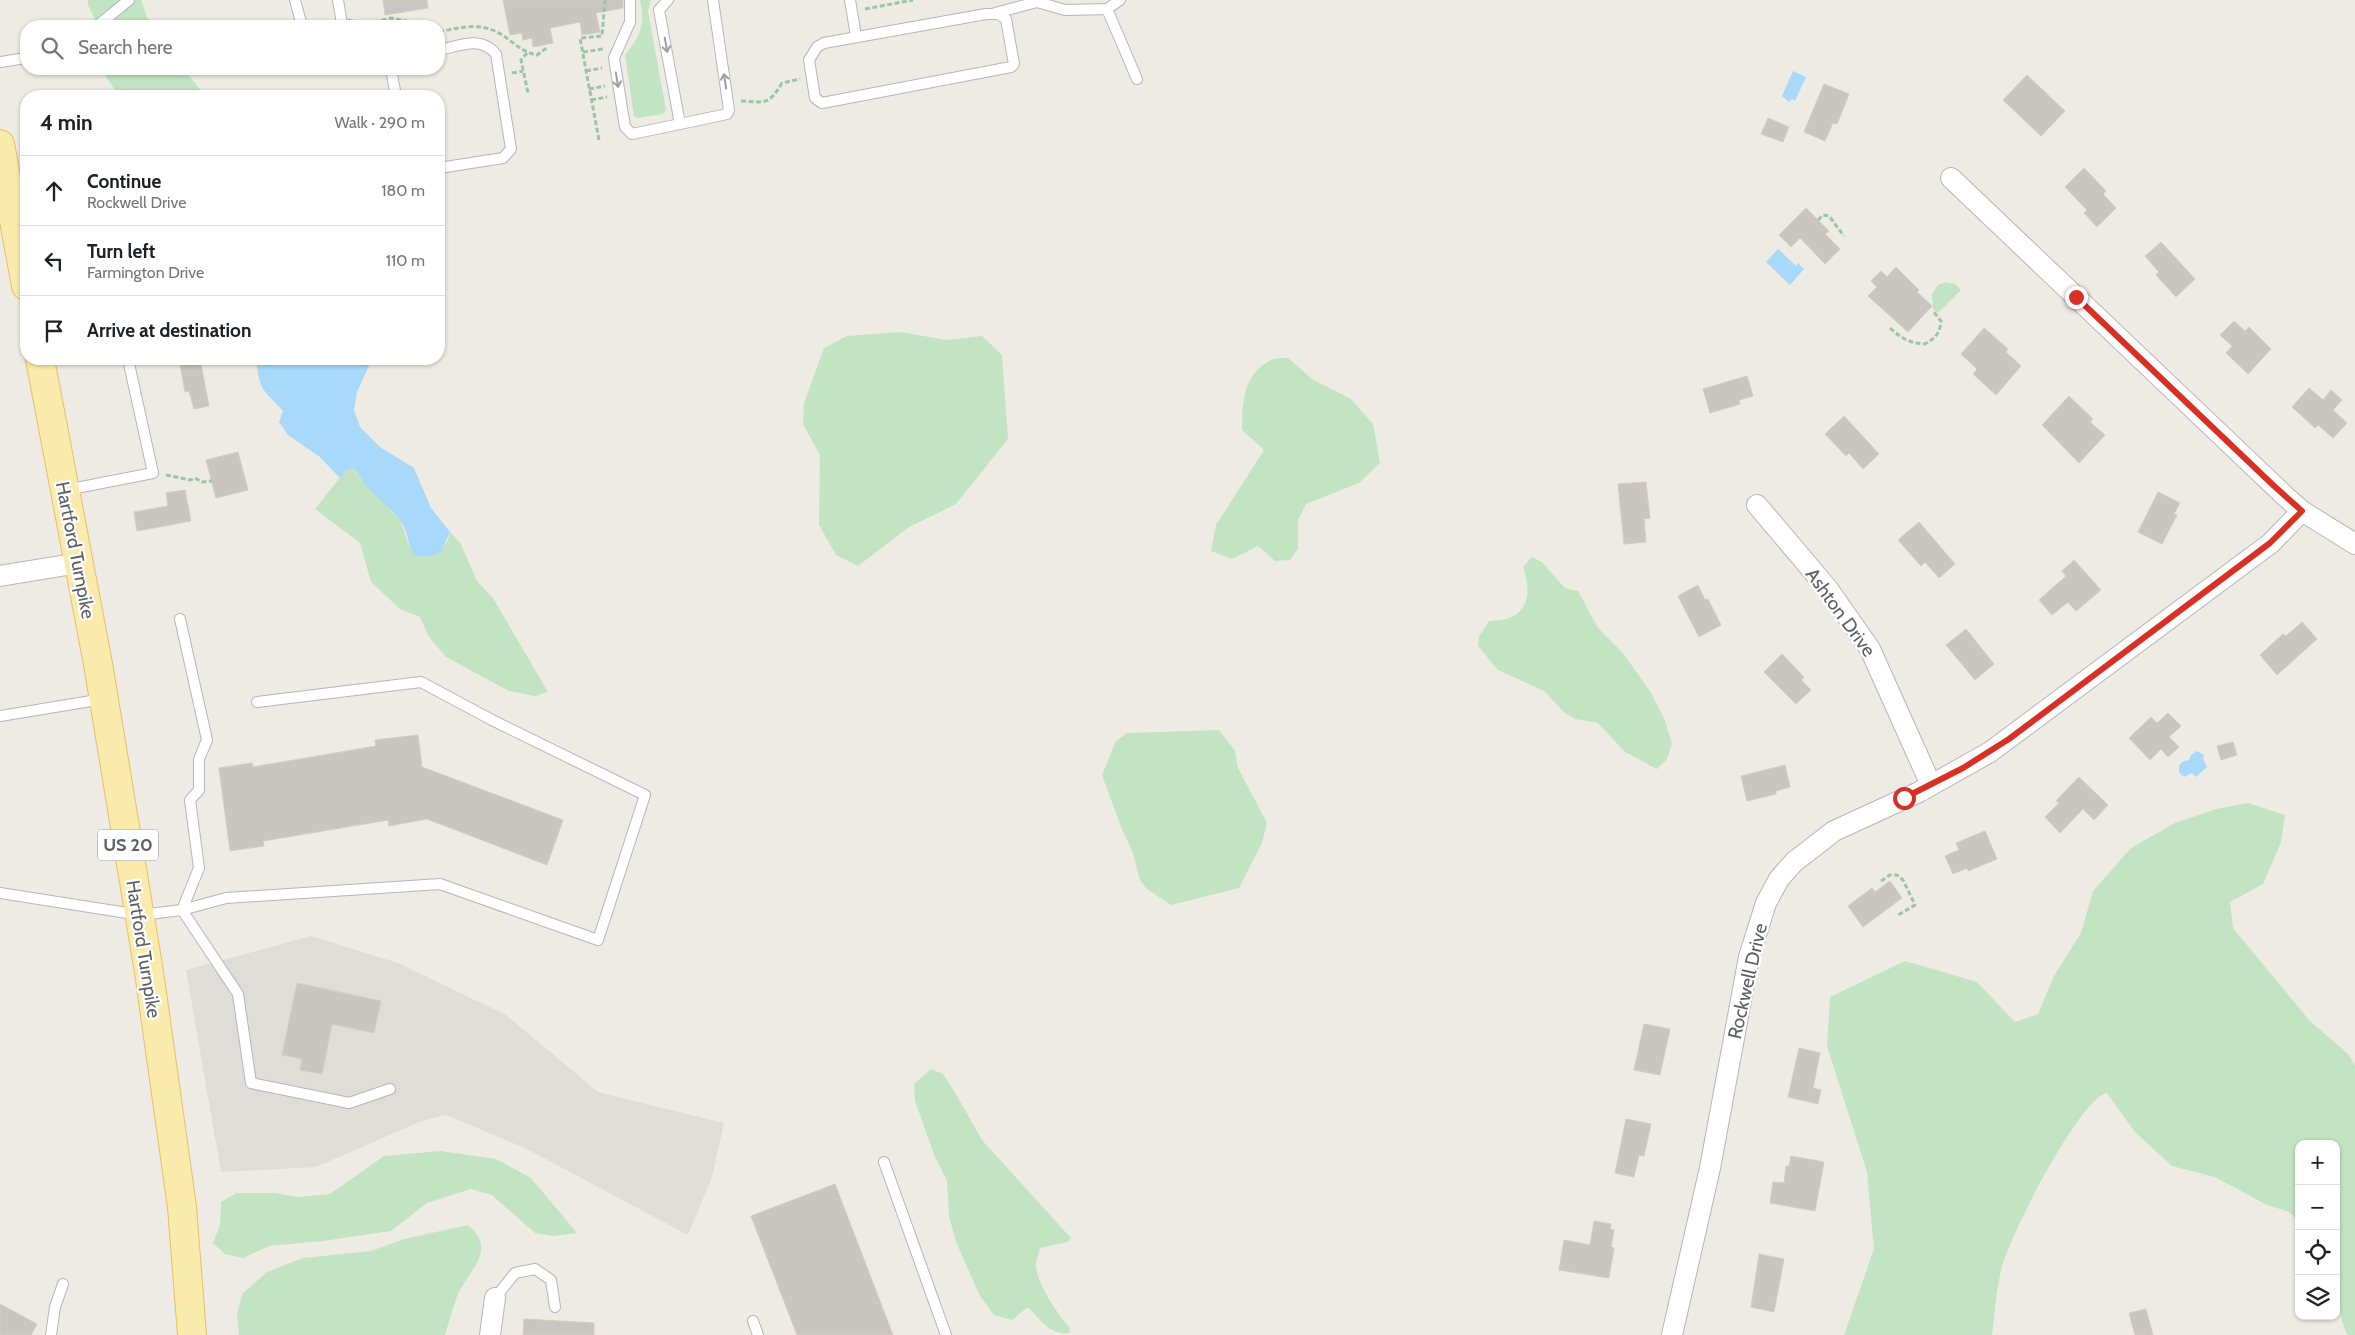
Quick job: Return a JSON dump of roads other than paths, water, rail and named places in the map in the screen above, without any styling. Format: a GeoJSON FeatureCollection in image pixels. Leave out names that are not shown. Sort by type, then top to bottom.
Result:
{"type":"FeatureCollection","features":[{"type":"Feature","properties":{"kind":"main road"},"geometry":{"type":"LineString","coordinates":[[0,144],[20,249]]}},
{"type":"Feature","properties":{"kind":"main road","name":"Hartford Turnpike"},"geometry":{"type":"LineString","coordinates":[[41,365],[104,699],[140,915],[181,1197],[192,1335]]}},
{"type":"Feature","properties":{"kind":"street"},"geometry":{"type":"LineString","coordinates":[[1951,178],[2261,474],[2302,511],[2355,544]]}},
{"type":"Feature","properties":{"kind":"street","name":"Ashton Drive"},"geometry":{"type":"LineString","coordinates":[[1757,505],[1828,589],[1870,649],[1932,785]]}},
{"type":"Feature","properties":{"kind":"street","name":"Rockwell Drive"},"geometry":{"type":"LineString","coordinates":[[1672,1335],[1710,1168],[1749,957],[1766,903],[1779,879],[1794,862],[1820,841],[1847,823],[1932,785],[2009,739],[2270,543],[2302,511]]}},
{"type":"Feature","properties":{"kind":"street"},"geometry":{"type":"LineString","coordinates":[[0,576],[79,563]]}},
{"type":"Feature","properties":{"kind":"street"},"geometry":{"type":"LineString","coordinates":[[490,1335],[495,1298]]}},
{"type":"Feature","properties":{"kind":"lane"},"geometry":{"type":"LineString","coordinates":[[104,20],[129,0]]}},
{"type":"Feature","properties":{"kind":"lane"},"geometry":{"type":"LineString","coordinates":[[295,0],[300,20]]}},
{"type":"Feature","properties":{"kind":"lane"},"geometry":{"type":"LineString","coordinates":[[338,0],[341,20]]}},
{"type":"Feature","properties":{"kind":"lane"},"geometry":{"type":"LineString","coordinates":[[630,0],[630,22],[614,58],[625,127],[632,134],[727,114],[730,108],[713,0]]}},
{"type":"Feature","properties":{"kind":"lane"},"geometry":{"type":"LineString","coordinates":[[668,0],[664,2],[659,10],[680,124]]}},
{"type":"Feature","properties":{"kind":"lane"},"geometry":{"type":"LineString","coordinates":[[850,0],[856,36]]}},
{"type":"Feature","properties":{"kind":"lane"},"geometry":{"type":"LineString","coordinates":[[994,14],[1004,16],[1006,20],[1014,64],[1009,68],[822,104],[815,98],[809,60],[817,47],[824,43],[856,36],[994,14],[1037,2],[1065,10],[1107,9],[1120,0]]}},
{"type":"Feature","properties":{"kind":"lane"},"geometry":{"type":"LineString","coordinates":[[1107,9],[1137,79]]}},
{"type":"Feature","properties":{"kind":"lane"},"geometry":{"type":"LineString","coordinates":[[445,49],[480,42],[486,44],[496,54],[511,149],[503,158],[445,167]]}},
{"type":"Feature","properties":{"kind":"lane"},"geometry":{"type":"LineString","coordinates":[[0,62],[20,59]]}},
{"type":"Feature","properties":{"kind":"lane"},"geometry":{"type":"LineString","coordinates":[[392,75],[395,90]]}},
{"type":"Feature","properties":{"kind":"lane"},"geometry":{"type":"LineString","coordinates":[[65,490],[153,472],[129,365]]}},
{"type":"Feature","properties":{"kind":"lane"},"geometry":{"type":"LineString","coordinates":[[180,619],[207,740],[199,759],[199,790],[190,800],[199,868],[182,910]]}},
{"type":"Feature","properties":{"kind":"lane"},"geometry":{"type":"LineString","coordinates":[[0,893],[140,915],[182,910],[226,898],[440,884],[598,940],[645,795],[492,720],[421,682],[257,702]]}},
{"type":"Feature","properties":{"kind":"lane"},"geometry":{"type":"LineString","coordinates":[[0,716],[104,699]]}},
{"type":"Feature","properties":{"kind":"lane"},"geometry":{"type":"LineString","coordinates":[[182,910],[238,994],[251,1083],[349,1103],[390,1089]]}},
{"type":"Feature","properties":{"kind":"lane"},"geometry":{"type":"LineString","coordinates":[[884,1162],[946,1335]]}},
{"type":"Feature","properties":{"kind":"lane"},"geometry":{"type":"LineString","coordinates":[[495,1298],[515,1273],[535,1269],[550,1280],[555,1307]]}},
{"type":"Feature","properties":{"kind":"lane"},"geometry":{"type":"LineString","coordinates":[[51,1335],[55,1306],[63,1284]]}},
{"type":"Feature","properties":{"kind":"lane"},"geometry":{"type":"LineString","coordinates":[[753,1321],[758,1335]]}},
{"type":"Feature","properties":{"kind":"water"},"geometry":{"type":"Polygon","coordinates":[[[1793,71],[1806,77],[1795,101],[1792,99],[1789,102],[1782,96],[1793,71]]]}},
{"type":"Feature","properties":{"kind":"water"},"geometry":{"type":"Polygon","coordinates":[[[1778,249],[1796,266],[1798,263],[1804,269],[1790,285],[1766,262],[1778,249]]]}},
{"type":"Feature","properties":{"kind":"water"},"geometry":{"type":"Polygon","coordinates":[[[257,365],[369,365],[357,392],[354,410],[360,427],[380,447],[414,468],[431,508],[450,532],[441,552],[424,557],[415,554],[412,551],[402,523],[369,489],[352,468],[346,470],[340,478],[320,457],[288,435],[279,422],[283,411],[263,389],[257,365]]]}},
{"type":"Feature","properties":{"kind":"water"},"geometry":{"type":"Polygon","coordinates":[[[2197,751],[2204,755],[2203,759],[2207,767],[2196,777],[2192,773],[2184,777],[2179,772],[2179,766],[2182,762],[2189,760],[2191,755],[2197,751]]]}}]}
